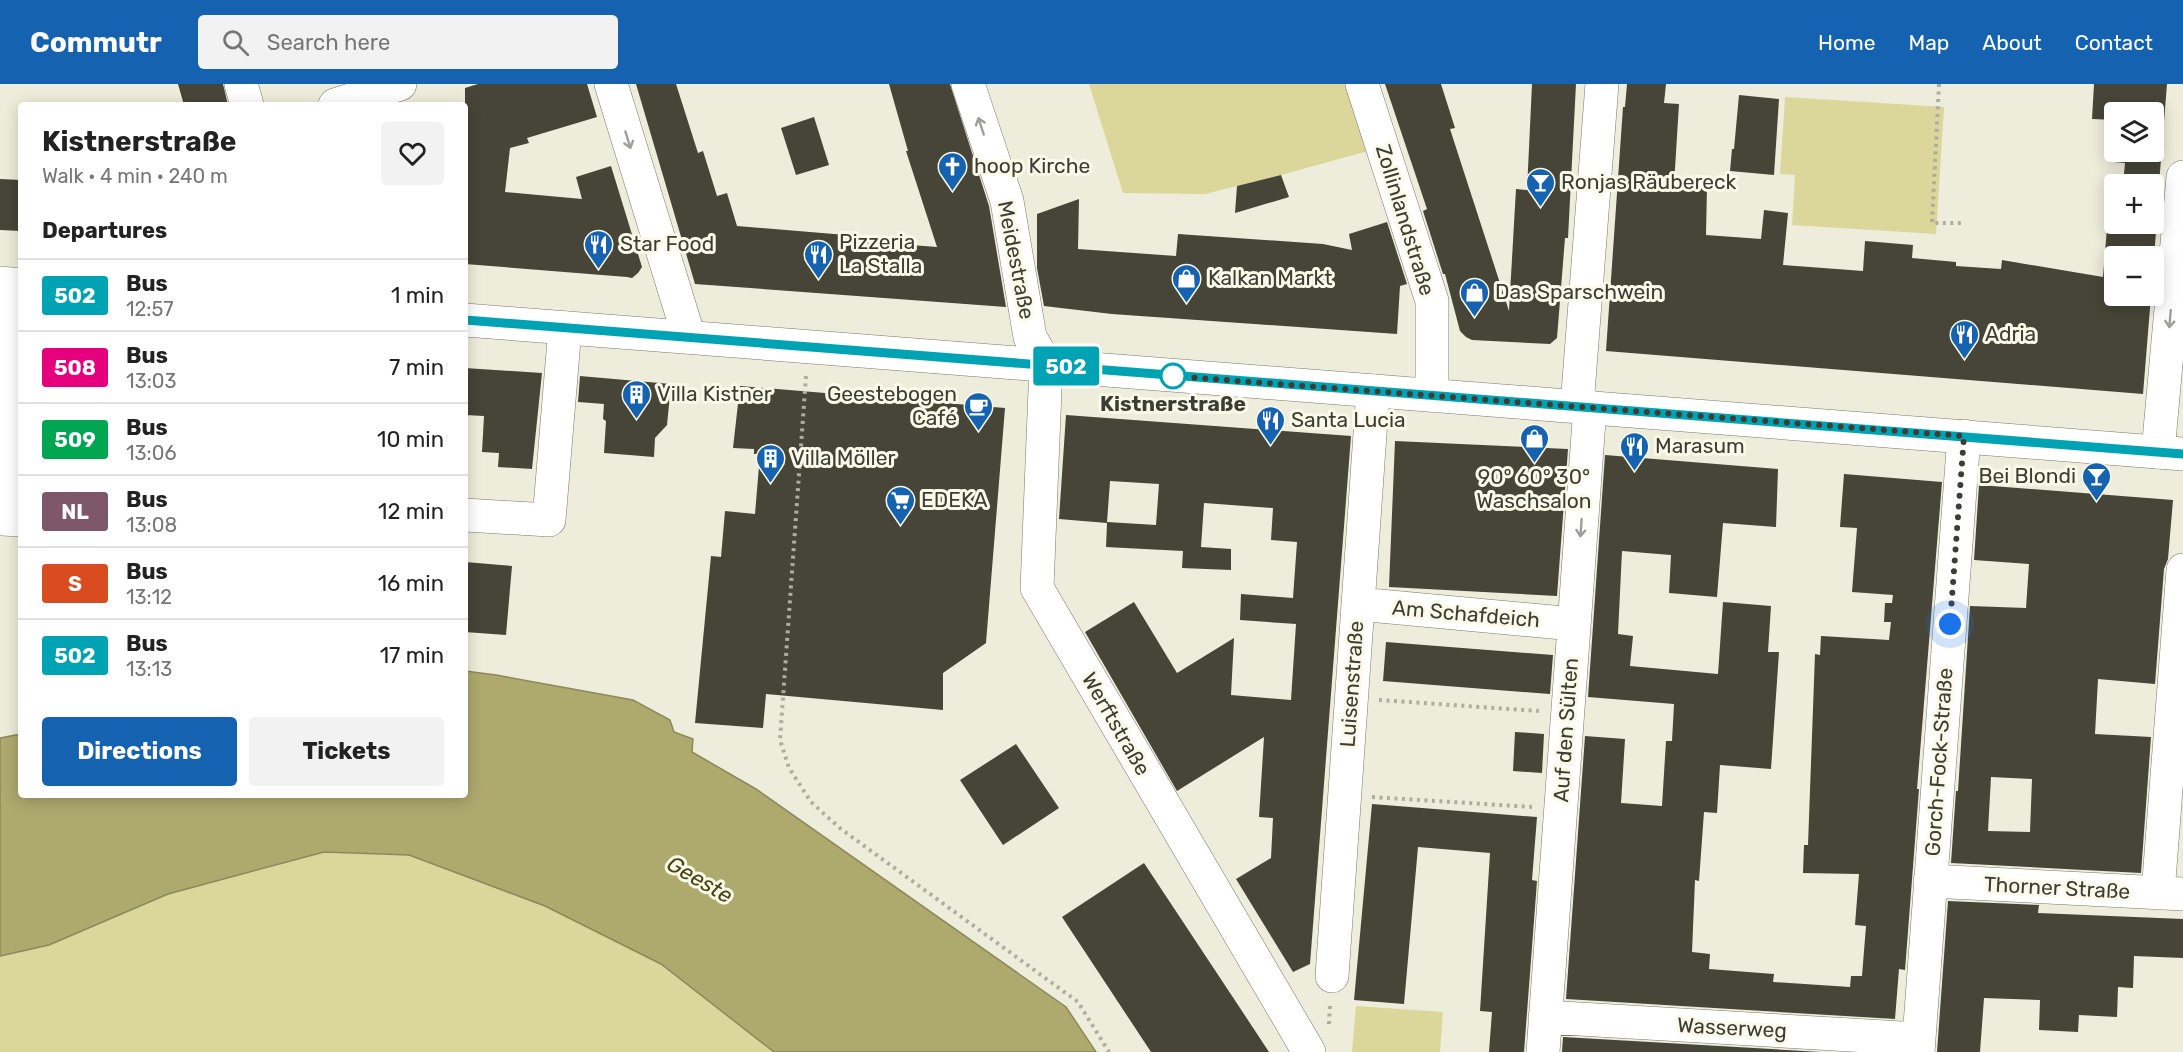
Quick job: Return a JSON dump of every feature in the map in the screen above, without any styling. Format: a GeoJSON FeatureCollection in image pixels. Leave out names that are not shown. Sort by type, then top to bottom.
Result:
{"type":"FeatureCollection","features":[{"type":"Feature","properties":{"kind":"street"},"geometry":{"type":"LineString","coordinates":[[241,84],[246,102]]}},
{"type":"Feature","properties":{"kind":"street"},"geometry":{"type":"LineString","coordinates":[[344,102],[400,84]]}},
{"type":"Feature","properties":{"kind":"street"},"geometry":{"type":"LineString","coordinates":[[611,84],[688,337]]}},
{"type":"Feature","properties":{"kind":"street","name":"Meidestraße"},"geometry":{"type":"LineString","coordinates":[[968,84],[1007,201],[1030,337],[1046,365]]}},
{"type":"Feature","properties":{"kind":"street","name":"Zollinlandstraße"},"geometry":{"type":"LineString","coordinates":[[1362,84],[1432,301],[1432,395]]}},
{"type":"Feature","properties":{"kind":"street"},"geometry":{"type":"LineString","coordinates":[[1583,406],[1602,84]]}},
{"type":"Feature","properties":{"kind":"street"},"geometry":{"type":"LineString","coordinates":[[468,320],[2170,453],[2183,177]]}},
{"type":"Feature","properties":{"kind":"street"},"geometry":{"type":"LineString","coordinates":[[13,284],[3,519],[18,520]]}},
{"type":"Feature","properties":{"kind":"street"},"geometry":{"type":"LineString","coordinates":[[468,515],[549,520],[565,327]]}},
{"type":"Feature","properties":{"kind":"street","name":"Werftstraße"},"geometry":{"type":"LineString","coordinates":[[1046,365],[1037,588],[1319,1041]]}},
{"type":"Feature","properties":{"kind":"street","name":"Luisenstraße"},"geometry":{"type":"LineString","coordinates":[[1332,976],[1373,391]]}},
{"type":"Feature","properties":{"kind":"street","name":"Auf den Sülten"},"geometry":{"type":"LineString","coordinates":[[1543,1052],[1574,624],[1583,406]]}},
{"type":"Feature","properties":{"kind":"street","name":"Gorch-Fock-Straße"},"geometry":{"type":"LineString","coordinates":[[1918,1046],[1964,436]]}},
{"type":"Feature","properties":{"kind":"street"},"geometry":{"type":"LineString","coordinates":[[2170,894],[2183,570]]}},
{"type":"Feature","properties":{"kind":"street","name":"Am Schafdeich"},"geometry":{"type":"LineString","coordinates":[[1358,604],[1574,624]]}},
{"type":"Feature","properties":{"kind":"street","name":"Thorner Straße"},"geometry":{"type":"LineString","coordinates":[[1930,881],[2170,894]]}},
{"type":"Feature","properties":{"kind":"street","name":"Wasserweg"},"geometry":{"type":"LineString","coordinates":[[1545,1017],[1918,1046]]}},
{"type":"Feature","properties":{"kind":"path"},"geometry":{"type":"LineString","coordinates":[[1939,84],[1932,223],[1961,223]]}},
{"type":"Feature","properties":{"kind":"path"},"geometry":{"type":"LineString","coordinates":[[808,346],[780,740],[789,768],[811,802],[841,829],[1078,1002],[1109,1052]]}},
{"type":"Feature","properties":{"kind":"path"},"geometry":{"type":"LineString","coordinates":[[1352,698],[1567,713]]}},
{"type":"Feature","properties":{"kind":"path"},"geometry":{"type":"LineString","coordinates":[[1344,795],[1560,809]]}},
{"type":"Feature","properties":{"kind":"path"},"geometry":{"type":"LineString","coordinates":[[1319,1041],[1332,976]]}},
{"type":"Feature","properties":{"kind":"shaded area"},"geometry":{"type":"Polygon","coordinates":[[[1089,84],[1346,84],[1368,151],[1205,194],[1123,193],[1089,84]]]}},
{"type":"Feature","properties":{"kind":"shaded area"},"geometry":{"type":"Polygon","coordinates":[[[1785,97],[1944,107],[1936,234],[1792,225],[1795,175],[1780,174],[1785,97]]]}},
{"type":"Feature","properties":{"kind":"shaded area"},"geometry":{"type":"Polygon","coordinates":[[[324,852],[409,855],[545,906],[661,964],[774,1052],[0,1052],[0,956],[49,945],[168,894],[324,852]]]}},
{"type":"Feature","properties":{"kind":"shaded area"},"geometry":{"type":"Polygon","coordinates":[[[1356,1006],[1443,1012],[1440,1052],[1352,1052],[1356,1006]]]}},
{"type":"Feature","properties":{"kind":"water","name":"Geeste"},"geometry":{"type":"Polygon","coordinates":[[[468,671],[633,700],[670,720],[674,732],[693,739],[692,752],[756,789],[1066,1007],[1096,1052],[774,1052],[661,964],[545,906],[409,855],[324,852],[168,894],[49,945],[0,956],[0,738],[18,735],[18,798],[468,798],[468,671]]]}},
{"type":"Feature","properties":{"kind":"building"},"geometry":{"type":"Polygon","coordinates":[[[178,84],[223,84],[227,102],[183,102],[178,84]]]}},
{"type":"Feature","properties":{"kind":"building"},"geometry":{"type":"Polygon","coordinates":[[[478,84],[587,84],[597,117],[527,138],[529,143],[510,148],[505,192],[582,199],[576,177],[611,166],[642,267],[638,273],[632,278],[468,264],[468,102],[465,102],[465,88],[478,84]]]}},
{"type":"Feature","properties":{"kind":"building"},"geometry":{"type":"Polygon","coordinates":[[[636,84],[676,84],[698,153],[703,151],[717,196],[727,193],[737,226],[846,235],[846,240],[937,247],[906,151],[908,151],[889,84],[950,84],[989,206],[1006,307],[695,284],[636,84]]]}},
{"type":"Feature","properties":{"kind":"building"},"geometry":{"type":"Polygon","coordinates":[[[1385,84],[1441,84],[1455,128],[1450,129],[1509,311],[1516,189],[1527,190],[1532,84],[1576,84],[1568,238],[1565,238],[1557,338],[1550,344],[1472,340],[1460,331],[1445,274],[1443,274],[1423,211],[1427,209],[1385,84]]]}},
{"type":"Feature","properties":{"kind":"building"},"geometry":{"type":"Polygon","coordinates":[[[1627,84],[1666,84],[1664,103],[1679,104],[1674,185],[1707,186],[1706,235],[1761,239],[1764,210],[1788,213],[1783,265],[1863,271],[1865,241],[1913,245],[1912,258],[1956,262],[1956,266],[2001,269],[2002,260],[2103,277],[2104,265],[2104,306],[2150,306],[2143,394],[1606,351],[1623,107],[1625,107],[1627,84]]]}},
{"type":"Feature","properties":{"kind":"building"},"geometry":{"type":"Polygon","coordinates":[[[2094,84],[2167,84],[2164,122],[2164,102],[2104,102],[2104,120],[2092,119],[2094,84]]]}},
{"type":"Feature","properties":{"kind":"building"},"geometry":{"type":"Polygon","coordinates":[[[1739,95],[1779,99],[1774,175],[1730,171],[1739,95]]]}},
{"type":"Feature","properties":{"kind":"building"},"geometry":{"type":"Polygon","coordinates":[[[814,117],[829,165],[796,175],[781,128],[814,117]]]}},
{"type":"Feature","properties":{"kind":"building"},"geometry":{"type":"Polygon","coordinates":[[[2114,162],[2161,162],[2160,174],[2124,174],[2125,163],[2114,162]]]}},
{"type":"Feature","properties":{"kind":"building"},"geometry":{"type":"Polygon","coordinates":[[[1281,175],[1289,197],[1235,213],[1237,186],[1281,175]]]}},
{"type":"Feature","properties":{"kind":"building"},"geometry":{"type":"Polygon","coordinates":[[[0,179],[18,180],[18,231],[0,230],[0,179]]]}},
{"type":"Feature","properties":{"kind":"building"},"geometry":{"type":"Polygon","coordinates":[[[1079,199],[1078,249],[1176,256],[1178,234],[1323,244],[1352,250],[1349,234],[1387,222],[1407,284],[1400,286],[1397,334],[1112,314],[1044,306],[1037,268],[1037,214],[1079,199]]]}},
{"type":"Feature","properties":{"kind":"building"},"geometry":{"type":"Polygon","coordinates":[[[2107,234],[2156,234],[2155,246],[2106,246],[2107,234]]]}},
{"type":"Feature","properties":{"kind":"building"},"geometry":{"type":"Polygon","coordinates":[[[468,368],[542,373],[532,469],[498,467],[499,453],[482,452],[484,416],[468,415],[468,368]]]}},
{"type":"Feature","properties":{"kind":"building","name":"Villa Kistner"},"geometry":{"type":"Polygon","coordinates":[[[580,376],[671,384],[667,425],[655,438],[654,457],[604,453],[606,421],[603,419],[604,404],[578,402],[580,376]]]}},
{"type":"Feature","properties":{"kind":"building","name":"EDEKA"},"geometry":{"type":"Polygon","coordinates":[[[740,386],[1005,408],[986,643],[943,673],[943,710],[766,694],[763,728],[695,723],[711,556],[721,557],[725,511],[755,514],[760,454],[754,454],[754,449],[733,448],[740,386]]]}},
{"type":"Feature","properties":{"kind":"building"},"geometry":{"type":"Polygon","coordinates":[[[1066,415],[1351,436],[1310,964],[1293,972],[1236,879],[1271,858],[1273,818],[1259,817],[1264,737],[1177,791],[1085,632],[1134,602],[1177,673],[1234,638],[1231,695],[1291,700],[1296,624],[1240,620],[1241,594],[1293,598],[1297,542],[1271,540],[1273,508],[1204,503],[1201,547],[1231,549],[1231,570],[1182,568],[1183,551],[1106,547],[1107,523],[1059,519],[1066,415]],[[1110,481],[1107,522],[1156,525],[1159,484],[1110,481]]]}},
{"type":"Feature","properties":{"kind":"building"},"geometry":{"type":"Polygon","coordinates":[[[1395,441],[1568,449],[1557,596],[1389,587],[1395,441]]]}},
{"type":"Feature","properties":{"kind":"building"},"geometry":{"type":"Polygon","coordinates":[[[1605,455],[1778,469],[1776,527],[1723,523],[1717,597],[1669,593],[1671,555],[1622,551],[1618,634],[1633,636],[1630,666],[1718,674],[1723,602],[1771,606],[1768,652],[1779,652],[1771,769],[1720,765],[1717,813],[1704,812],[1699,881],[1695,880],[1692,952],[1710,954],[1709,969],[1774,974],[1773,982],[1850,987],[1851,976],[1862,976],[1866,926],[1855,925],[1859,874],[1803,873],[1804,845],[1808,845],[1815,654],[1820,655],[1821,636],[1889,640],[1891,622],[1884,622],[1885,603],[1892,603],[1893,595],[1852,592],[1857,528],[1840,527],[1844,474],[1942,482],[1905,970],[1899,969],[1895,1019],[1566,999],[1585,736],[1625,739],[1621,803],[1662,806],[1666,741],[1672,741],[1674,704],[1588,697],[1605,455]]]}},
{"type":"Feature","properties":{"kind":"building"},"geometry":{"type":"Polygon","coordinates":[[[1979,485],[2173,500],[2168,559],[2164,569],[2155,684],[2098,679],[2095,734],[2151,737],[2141,873],[1951,863],[1970,606],[2026,608],[2029,564],[1974,560],[1979,485]],[[1991,777],[1988,831],[2030,832],[2032,779],[1991,777]]]}},
{"type":"Feature","properties":{"kind":"building"},"geometry":{"type":"Polygon","coordinates":[[[468,562],[512,566],[506,635],[468,632],[468,562]]]}},
{"type":"Feature","properties":{"kind":"building"},"geometry":{"type":"Polygon","coordinates":[[[1386,642],[1553,655],[1550,694],[1383,681],[1386,642]]]}},
{"type":"Feature","properties":{"kind":"building"},"geometry":{"type":"Polygon","coordinates":[[[1515,732],[1544,734],[1542,773],[1513,771],[1515,732]]]}},
{"type":"Feature","properties":{"kind":"building"},"geometry":{"type":"Polygon","coordinates":[[[1016,744],[1059,808],[1003,845],[960,780],[1016,744]]]}},
{"type":"Feature","properties":{"kind":"building"},"geometry":{"type":"Polygon","coordinates":[[[1372,804],[1537,817],[1532,880],[1537,881],[1524,1052],[1489,1052],[1492,1012],[1480,1011],[1490,853],[1418,847],[1404,1004],[1354,1000],[1372,804]]]}},
{"type":"Feature","properties":{"kind":"building"},"geometry":{"type":"Polygon","coordinates":[[[1144,863],[1269,1052],[1151,1052],[1062,917],[1144,863]]]}},
{"type":"Feature","properties":{"kind":"building"},"geometry":{"type":"Polygon","coordinates":[[[1948,901],[2039,905],[2038,913],[2183,919],[2183,958],[2134,956],[2133,988],[2118,987],[2117,1017],[2079,1015],[2078,1032],[2039,1030],[2040,1000],[1984,998],[1980,1052],[1937,1052],[1948,901]]]}},
{"type":"Feature","properties":{"kind":"building"},"geometry":{"type":"Polygon","coordinates":[[[1563,1037],[1821,1052],[1562,1052],[1563,1037]]]}},
{"type":"Feature","properties":{"kind":"bus line","name":"502"},"geometry":{"type":"LineString","coordinates":[[468,320],[2183,454]]}},
{"type":"Feature","properties":{"kind":"place","name":"hoop Kirche"},"geometry":{"type":"Point","coordinates":[953,192]}},
{"type":"Feature","properties":{"kind":"place","name":"Ronjas Räubereck"},"geometry":{"type":"Point","coordinates":[1540,208]}},
{"type":"Feature","properties":{"kind":"place","name":"Star Food"},"geometry":{"type":"Point","coordinates":[599,270]}},
{"type":"Feature","properties":{"kind":"place","name":"Pizzeria La Stalla"},"geometry":{"type":"Point","coordinates":[818,280]}},
{"type":"Feature","properties":{"kind":"place","name":"Kalkan Markt"},"geometry":{"type":"Point","coordinates":[1187,304]}},
{"type":"Feature","properties":{"kind":"place","name":"Das Sparschwein"},"geometry":{"type":"Point","coordinates":[1474,318]}},
{"type":"Feature","properties":{"kind":"place","name":"Adria"},"geometry":{"type":"Point","coordinates":[1964,360]}},
{"type":"Feature","properties":{"kind":"place","name":"Kistnerstraße"},"geometry":{"type":"Point","coordinates":[1173,376]}},
{"type":"Feature","properties":{"kind":"place","name":"Villa Kistner"},"geometry":{"type":"Point","coordinates":[636,420]}},
{"type":"Feature","properties":{"kind":"place","name":"Geestebogen Café"},"geometry":{"type":"Point","coordinates":[978,432]}},
{"type":"Feature","properties":{"kind":"place","name":"Santa Lucia"},"geometry":{"type":"Point","coordinates":[1270,446]}},
{"type":"Feature","properties":{"kind":"place","name":"90° 60° 30° Waschsalon"},"geometry":{"type":"Point","coordinates":[1534,464]}},
{"type":"Feature","properties":{"kind":"place","name":"Marasum"},"geometry":{"type":"Point","coordinates":[1634,472]}},
{"type":"Feature","properties":{"kind":"place","name":"Villa Möller"},"geometry":{"type":"Point","coordinates":[770,484]}},
{"type":"Feature","properties":{"kind":"place","name":"Bei Blondi"},"geometry":{"type":"Point","coordinates":[2097,502]}},
{"type":"Feature","properties":{"kind":"place","name":"EDEKA"},"geometry":{"type":"Point","coordinates":[900,526]}},
{"type":"Feature","properties":{"kind":"route"},"geometry":{"type":"LineString","coordinates":[[1173,376],[1964,436],[1950,624]]}}]}
